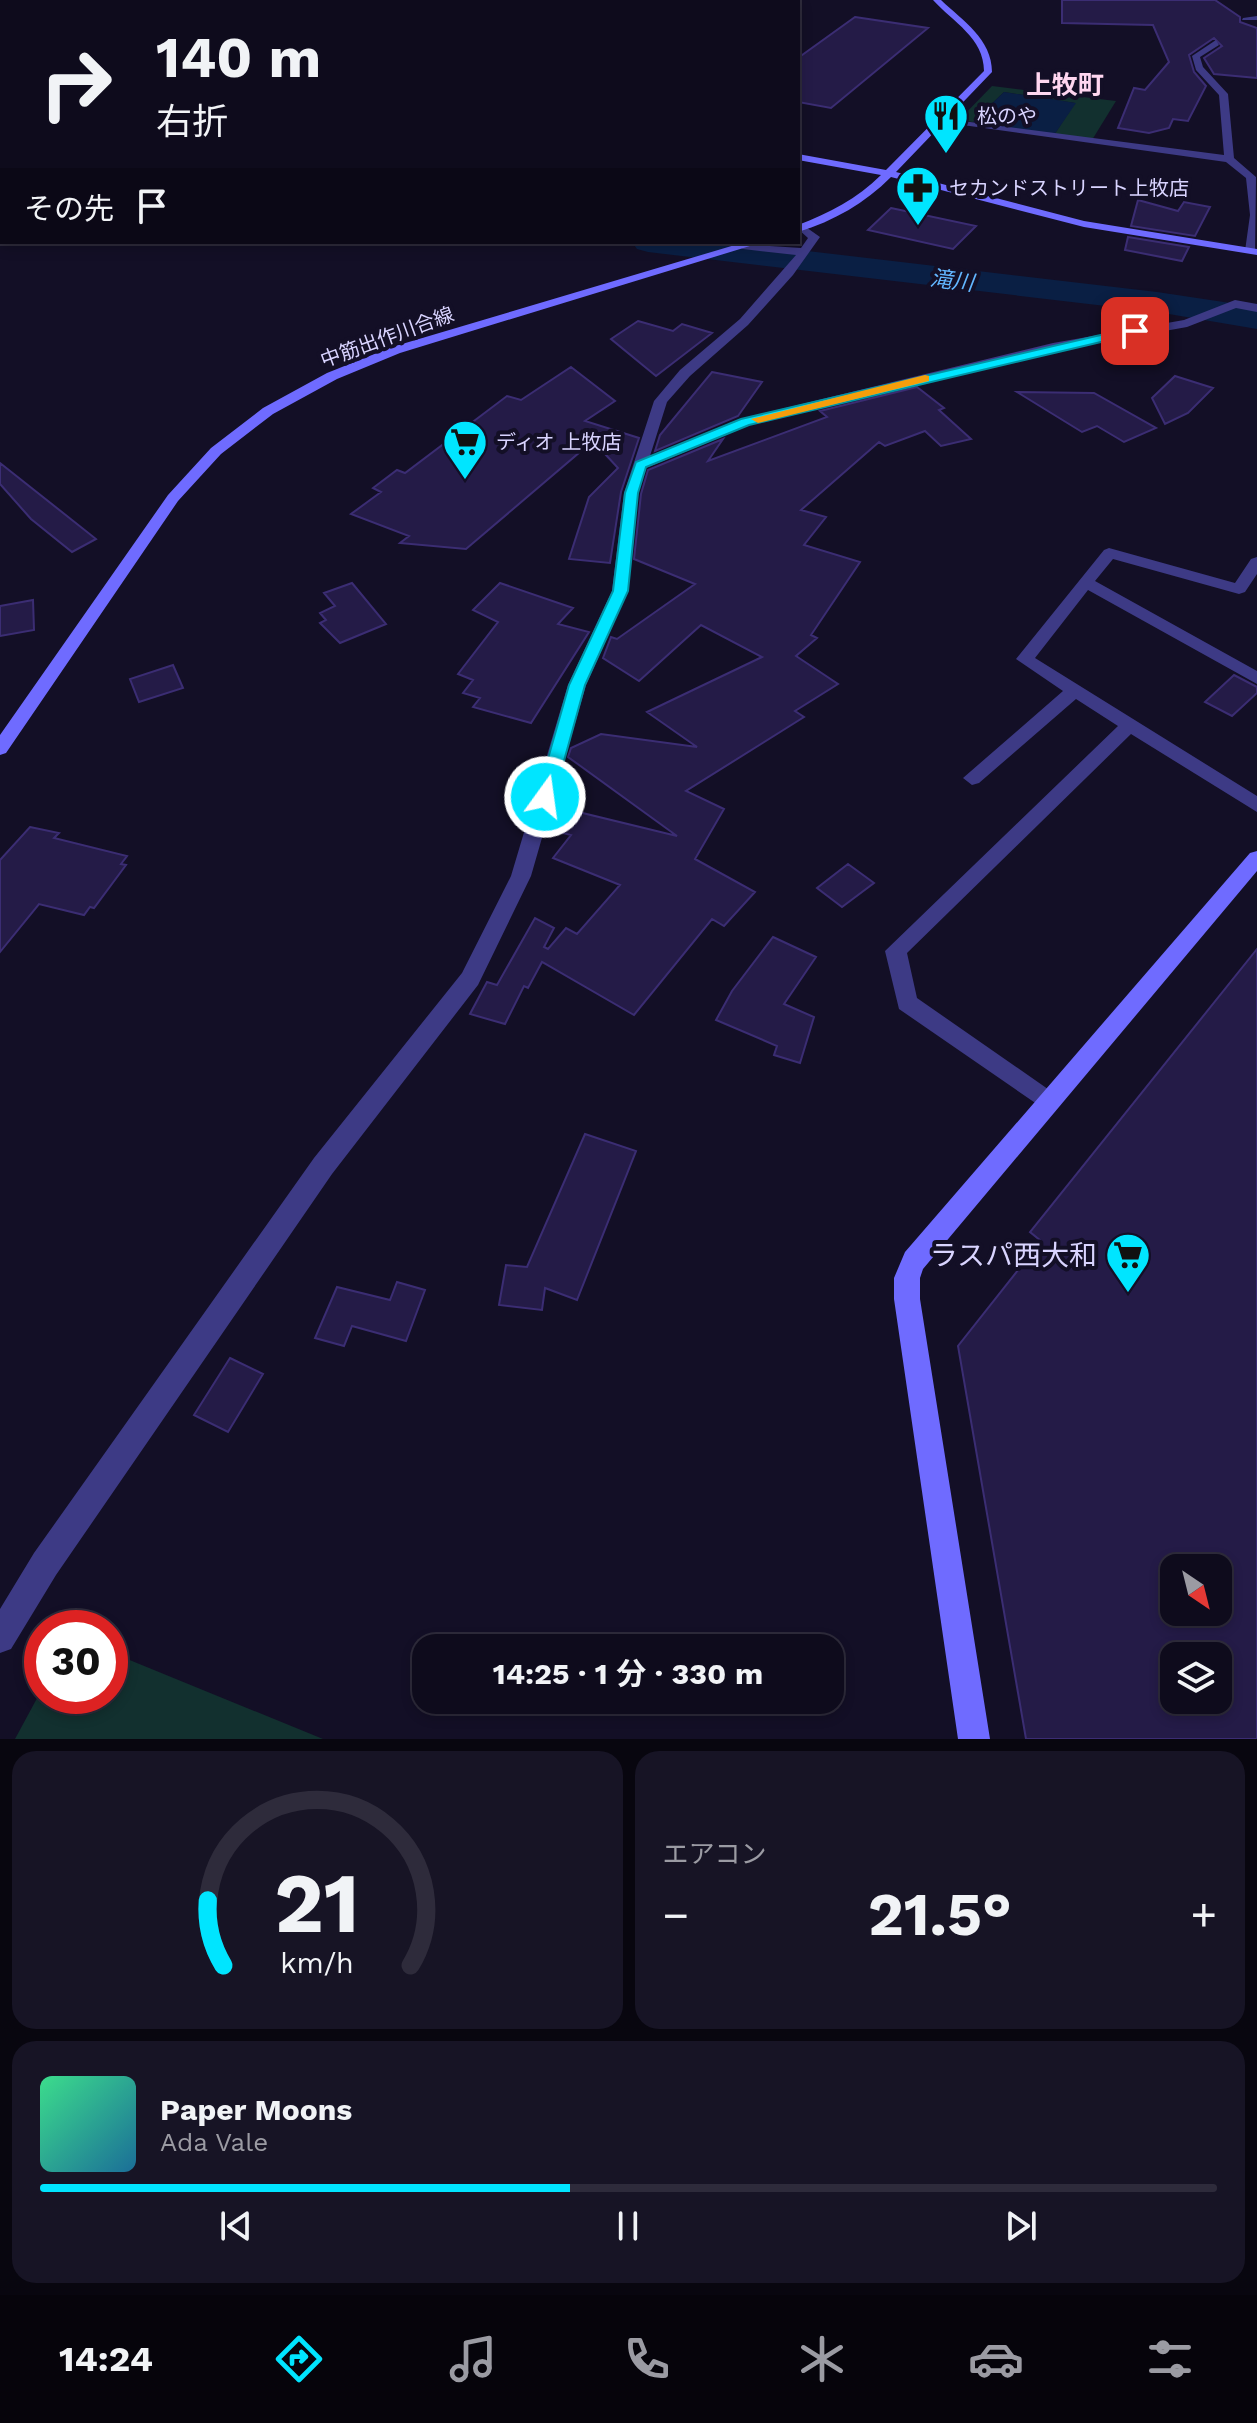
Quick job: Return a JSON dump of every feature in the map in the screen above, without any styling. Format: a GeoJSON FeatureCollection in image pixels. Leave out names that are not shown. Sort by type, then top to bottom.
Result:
{"type":"FeatureCollection","features":[{"type":"Feature","properties":{"kind":"main road"},"geometry":{"type":"LineString","coordinates":[[800,229],[849,206],[888,173],[984,77],[990,60],[982,45],[937,0]]}},
{"type":"Feature","properties":{"kind":"main road"},"geometry":{"type":"LineString","coordinates":[[800,157],[888,173],[1084,224],[1254,251]]}},
{"type":"Feature","properties":{"kind":"main road","name":"中筋出作川合線"},"geometry":{"type":"LineString","coordinates":[[0,749],[173,498],[200,467],[241,430],[296,394],[396,350],[750,244]]}},
{"type":"Feature","properties":{"kind":"main road"},"geometry":{"type":"LineString","coordinates":[[974,1739],[907,1299],[907,1278],[914,1261],[1047,1101],[1257,858]]}},
{"type":"Feature","properties":{"kind":"street"},"geometry":{"type":"LineString","coordinates":[[1246,20],[1257,18]]}},
{"type":"Feature","properties":{"kind":"street"},"geometry":{"type":"LineString","coordinates":[[1216,43],[1196,56],[1199,68],[1223,94],[1229,159]]}},
{"type":"Feature","properties":{"kind":"street"},"geometry":{"type":"LineString","coordinates":[[939,121],[1229,159],[1251,177],[1255,215],[1254,251]]}},
{"type":"Feature","properties":{"kind":"street"},"geometry":{"type":"LineString","coordinates":[[0,1638],[45,1564],[323,1166],[470,979],[493,939],[530,849],[577,685],[620,591],[631,493],[654,416],[673,386],[729,337],[789,273],[814,237],[800,229]]}},
{"type":"Feature","properties":{"kind":"street"},"geometry":{"type":"LineString","coordinates":[[743,246],[805,252]]}},
{"type":"Feature","properties":{"kind":"street"},"geometry":{"type":"LineString","coordinates":[[641,465],[745,422],[1053,347],[1200,320],[1235,304],[1257,308]]}},
{"type":"Feature","properties":{"kind":"street"},"geometry":{"type":"LineString","coordinates":[[1257,562],[1239,589],[1109,553],[1025,659],[1257,805]]}},
{"type":"Feature","properties":{"kind":"street"},"geometry":{"type":"LineString","coordinates":[[1085,582],[1257,678]]}},
{"type":"Feature","properties":{"kind":"street"},"geometry":{"type":"LineString","coordinates":[[972,778],[1075,690]]}},
{"type":"Feature","properties":{"kind":"street"},"geometry":{"type":"LineString","coordinates":[[1047,1101],[907,1003],[896,951],[1131,724]]}},
{"type":"Feature","properties":{"kind":"green space"},"geometry":{"type":"Polygon","coordinates":[[[992,86],[1116,101],[1092,140],[1054,135],[1075,103],[1004,92],[973,122],[959,120],[992,86]]]}},
{"type":"Feature","properties":{"kind":"green space"},"geometry":{"type":"Polygon","coordinates":[[[128,1659],[323,1739],[15,1739],[28,1714],[128,1714],[128,1659]]]}},
{"type":"Feature","properties":{"kind":"water"},"geometry":{"type":"Polygon","coordinates":[[[1004,92],[1076,103],[1054,135],[973,122],[1004,92]]]}},
{"type":"Feature","properties":{"kind":"building"},"geometry":{"type":"Polygon","coordinates":[[[1062,0],[1215,0],[1240,17],[1240,22],[1257,28],[1257,78],[1214,74],[1204,58],[1222,46],[1214,38],[1189,55],[1194,72],[1206,86],[1188,121],[1173,119],[1169,128],[1149,133],[1118,128],[1134,88],[1145,90],[1169,62],[1153,25],[1062,23],[1062,0]]]}},
{"type":"Feature","properties":{"kind":"building"},"geometry":{"type":"Polygon","coordinates":[[[855,17],[928,28],[831,108],[800,102],[800,57],[855,17]]]}},
{"type":"Feature","properties":{"kind":"building"},"geometry":{"type":"Polygon","coordinates":[[[1138,200],[1178,211],[1184,202],[1210,207],[1195,236],[1131,226],[1138,200]]]}},
{"type":"Feature","properties":{"kind":"building","name":"セカンドストリート上牧店"},"geometry":{"type":"Polygon","coordinates":[[[891,208],[976,226],[953,249],[868,230],[891,208]]]}},
{"type":"Feature","properties":{"kind":"building"},"geometry":{"type":"Polygon","coordinates":[[[1128,237],[1189,247],[1182,261],[1125,250],[1128,237]]]}},
{"type":"Feature","properties":{"kind":"building"},"geometry":{"type":"Polygon","coordinates":[[[638,321],[673,331],[682,324],[712,333],[656,376],[611,339],[638,321]]]}},
{"type":"Feature","properties":{"kind":"building","name":"ディオ 上牧店"},"geometry":{"type":"Polygon","coordinates":[[[571,367],[615,401],[585,421],[639,438],[621,492],[610,563],[569,559],[589,497],[618,468],[593,441],[466,549],[400,543],[409,536],[351,514],[381,492],[373,488],[397,470],[405,473],[507,396],[521,400],[571,367]]]}},
{"type":"Feature","properties":{"kind":"building"},"geometry":{"type":"Polygon","coordinates":[[[712,372],[762,382],[738,416],[655,451],[660,435],[712,372]]]}},
{"type":"Feature","properties":{"kind":"building"},"geometry":{"type":"Polygon","coordinates":[[[1175,376],[1213,388],[1188,413],[1165,424],[1152,398],[1175,376]]]}},
{"type":"Feature","properties":{"kind":"building"},"geometry":{"type":"Polygon","coordinates":[[[917,387],[944,408],[939,410],[971,439],[941,446],[925,431],[885,446],[879,442],[801,510],[826,517],[804,545],[860,562],[811,635],[817,638],[796,656],[838,684],[795,711],[804,717],[686,791],[724,809],[695,859],[755,892],[724,926],[712,919],[634,1015],[542,962],[528,988],[524,986],[505,1024],[470,1014],[487,982],[497,985],[535,918],[554,928],[544,947],[548,949],[566,928],[577,934],[620,885],[553,858],[571,835],[555,831],[566,809],[677,836],[568,757],[571,748],[601,734],[697,747],[647,712],[762,657],[701,625],[639,681],[603,658],[611,637],[617,639],[695,584],[634,559],[641,494],[648,470],[723,439],[708,461],[827,417],[820,411],[917,387]]]}},
{"type":"Feature","properties":{"kind":"building"},"geometry":{"type":"Polygon","coordinates":[[[1017,392],[1094,393],[1156,428],[1124,442],[1097,426],[1082,432],[1017,392]]]}},
{"type":"Feature","properties":{"kind":"building"},"geometry":{"type":"Polygon","coordinates":[[[0,463],[96,539],[72,552],[31,519],[0,484],[0,463]]]}},
{"type":"Feature","properties":{"kind":"building"},"geometry":{"type":"Polygon","coordinates":[[[352,583],[386,624],[340,643],[320,623],[326,620],[320,613],[335,606],[324,593],[352,583]]]}},
{"type":"Feature","properties":{"kind":"building"},"geometry":{"type":"Polygon","coordinates":[[[500,583],[573,608],[558,624],[589,632],[531,723],[473,707],[480,698],[463,693],[473,680],[458,674],[498,622],[473,610],[500,583]]]}},
{"type":"Feature","properties":{"kind":"building"},"geometry":{"type":"Polygon","coordinates":[[[33,600],[34,630],[0,636],[0,606],[33,600]]]}},
{"type":"Feature","properties":{"kind":"building"},"geometry":{"type":"Polygon","coordinates":[[[173,665],[183,688],[139,702],[130,679],[173,665]]]}},
{"type":"Feature","properties":{"kind":"building"},"geometry":{"type":"Polygon","coordinates":[[[1234,675],[1257,687],[1257,693],[1232,716],[1205,702],[1234,675]]]}},
{"type":"Feature","properties":{"kind":"building"},"geometry":{"type":"Polygon","coordinates":[[[30,827],[59,833],[54,838],[127,856],[121,864],[126,865],[94,908],[90,907],[84,915],[39,904],[0,952],[0,860],[30,827]]]}},
{"type":"Feature","properties":{"kind":"building"},"geometry":{"type":"Polygon","coordinates":[[[848,864],[874,883],[842,907],[817,888],[848,864]]]}},
{"type":"Feature","properties":{"kind":"building"},"geometry":{"type":"Polygon","coordinates":[[[773,937],[816,957],[784,1004],[814,1017],[800,1063],[774,1055],[777,1046],[716,1020],[732,991],[773,937]]]}},
{"type":"Feature","properties":{"kind":"building","name":"ラスパ西大和"},"geometry":{"type":"Polygon","coordinates":[[[1257,949],[1257,1739],[1026,1739],[958,1346],[1041,1241],[1030,1232],[1257,949]]]}},
{"type":"Feature","properties":{"kind":"building"},"geometry":{"type":"Polygon","coordinates":[[[585,1134],[636,1151],[577,1300],[545,1288],[542,1310],[499,1305],[506,1265],[527,1267],[585,1134]]]}},
{"type":"Feature","properties":{"kind":"building"},"geometry":{"type":"Polygon","coordinates":[[[397,1282],[425,1290],[406,1341],[352,1326],[344,1346],[315,1338],[337,1287],[390,1300],[397,1282]]]}},
{"type":"Feature","properties":{"kind":"building"},"geometry":{"type":"Polygon","coordinates":[[[230,1358],[263,1374],[228,1432],[194,1415],[230,1358]]]}},
{"type":"Feature","properties":{"kind":"waterway","name":"滝川"},"geometry":{"type":"LineString","coordinates":[[665,244],[1157,302],[1257,318]]}},
{"type":"Feature","properties":{"kind":"slow traffic"},"geometry":{"type":"LineString","coordinates":[[758,419],[925,379]]}},
{"type":"Feature","properties":{"kind":"place","name":"松のや"},"geometry":{"type":"Point","coordinates":[946,155]}},
{"type":"Feature","properties":{"kind":"place","name":"セカンドストリート上牧店"},"geometry":{"type":"Point","coordinates":[918,227]}},
{"type":"Feature","properties":{"kind":"place","name":"ディオ 上牧店"},"geometry":{"type":"Point","coordinates":[465,481]}},
{"type":"Feature","properties":{"kind":"place","name":"ラスパ西大和"},"geometry":{"type":"Point","coordinates":[1128,1294]}},
{"type":"Feature","properties":{"kind":"district","name":"上牧町"},"geometry":{"type":"Point","coordinates":[1065,85]}},
{"type":"Feature","properties":{"kind":"route"},"geometry":{"type":"LineString","coordinates":[[545,797],[577,685],[620,591],[626,561],[631,493],[641,465],[745,422],[1053,347],[1135,331]]}}]}
